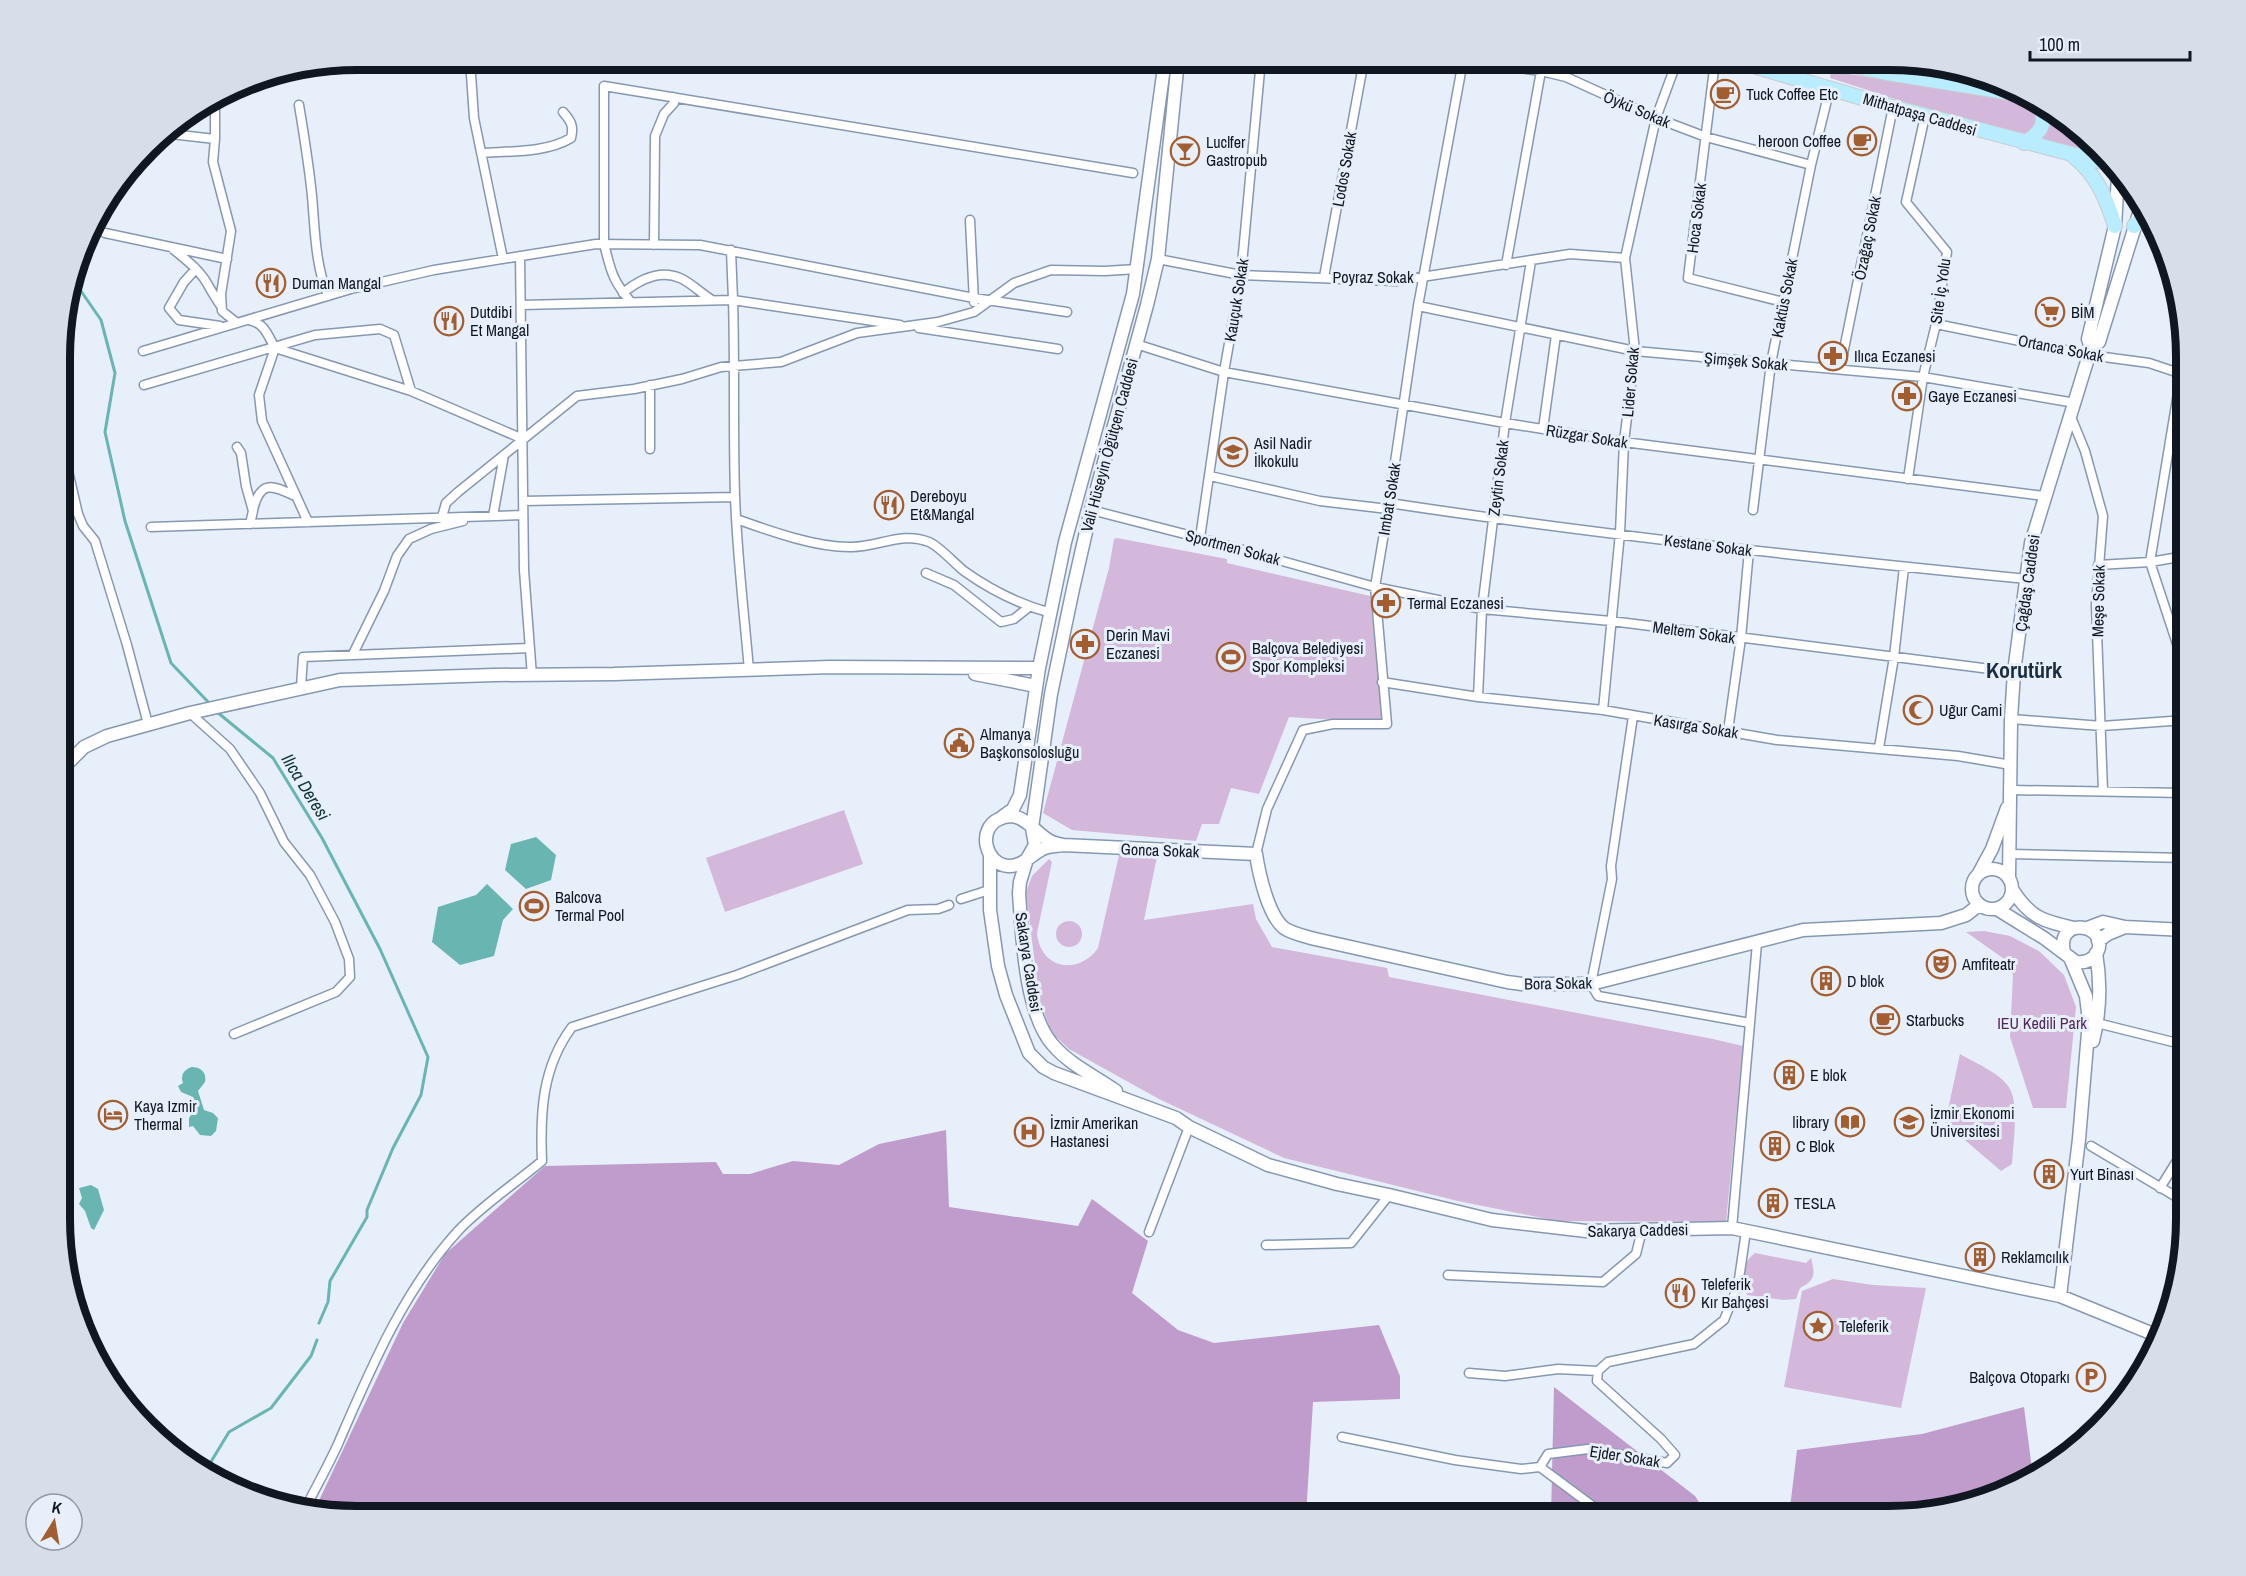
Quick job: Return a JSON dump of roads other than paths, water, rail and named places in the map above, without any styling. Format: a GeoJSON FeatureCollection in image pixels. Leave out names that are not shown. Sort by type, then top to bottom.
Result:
{"type":"FeatureCollection","features":[{"type":"Feature","properties":{"kind":"main road","name":"Vali Hüseyin Öğütçen Caddesi"},"geometry":{"type":"LineString","coordinates":[[999,818],[1013,809],[1020,795],[1039,668],[1065,542],[1127,315],[1137,270],[1164,70]]}},
{"type":"Feature","properties":{"kind":"main road","name":"Vali Hüseyin Öğütçen Caddesi"},"geometry":{"type":"LineString","coordinates":[[1032,828],[1051,694],[1091,510],[1158,259],[1177,70]]}},
{"type":"Feature","properties":{"kind":"main road","name":"Mithatpaşa Caddesi"},"geometry":{"type":"LineString","coordinates":[[1767,70],[1925,116],[2097,161]]}},
{"type":"Feature","properties":{"kind":"main road","name":"Mithatpaşa Caddesi"},"geometry":{"type":"LineString","coordinates":[[1876,70],[1991,90]]}},
{"type":"Feature","properties":{"kind":"main road"},"geometry":{"type":"LineString","coordinates":[[2024,143],[2035,136],[2043,123],[2042,116]]}},
{"type":"Feature","properties":{"kind":"main road"},"geometry":{"type":"LineString","coordinates":[[2072,155],[2099,183],[2115,226]]}},
{"type":"Feature","properties":{"kind":"main road","name":"Çağdaş Caddesi"},"geometry":{"type":"LineString","coordinates":[[2011,884],[2009,854],[2014,672],[2031,543],[2090,351],[2088,339],[2115,226],[2117,185]]}},
{"type":"Feature","properties":{"kind":"main road","name":"Çağdaş Caddesi"},"geometry":{"type":"LineString","coordinates":[[2090,351],[2099,342],[2138,216]]}},
{"type":"Feature","properties":{"kind":"main road"},"geometry":{"type":"LineString","coordinates":[[2134,226],[2140,220]]}},
{"type":"Feature","properties":{"kind":"main road"},"geometry":{"type":"LineString","coordinates":[[70,761],[84,747],[107,736],[192,713],[340,680],[830,667],[1039,668],[1051,694]]}},
{"type":"Feature","properties":{"kind":"main road"},"geometry":{"type":"LineString","coordinates":[[944,668],[1036,686]]}},
{"type":"Feature","properties":{"kind":"main road","name":"Çağdaş Caddesi"},"geometry":{"type":"LineString","coordinates":[[1979,873],[1992,849],[2012,790]]}},
{"type":"Feature","properties":{"kind":"main road"},"geometry":{"type":"LineString","coordinates":[[1008,816],[1022,819],[1050,841],[1063,845],[1046,848],[1016,865],[1009,866],[1001,864],[990,856],[986,843],[987,832],[991,824],[999,818],[1008,816]]}},
{"type":"Feature","properties":{"kind":"main road"},"geometry":{"type":"LineString","coordinates":[[1027,859],[1035,845],[1032,828]]}},
{"type":"Feature","properties":{"kind":"main road","name":"Gonca Sokak"},"geometry":{"type":"LineString","coordinates":[[1063,845],[1256,854]]}},
{"type":"Feature","properties":{"kind":"main road","name":"Bora Sokak"},"geometry":{"type":"LineString","coordinates":[[1256,854],[1264,888],[1276,918],[1286,929],[1296,934],[1522,984],[1591,984],[1803,930],[1941,923],[1966,915],[1979,905]]}},
{"type":"Feature","properties":{"kind":"main road","name":"Sakarya Caddesi"},"geometry":{"type":"LineString","coordinates":[[990,856],[989,890],[998,966],[1006,995],[1029,1053],[1035,1061],[1048,1070],[1092,1088],[1125,1097],[1176,1118],[1190,1128],[1268,1165],[1337,1184],[1492,1220],[1586,1231],[1732,1228],[2061,1296],[2151,1333]]}},
{"type":"Feature","properties":{"kind":"main road","name":"Sakarya Caddesi"},"geometry":{"type":"LineString","coordinates":[[1027,859],[1019,893],[1027,971],[1036,1015],[1042,1031],[1067,1059],[1125,1097]]}},
{"type":"Feature","properties":{"kind":"main road"},"geometry":{"type":"LineString","coordinates":[[2061,1296],[2099,969],[2097,947],[2092,931],[2035,917],[2022,905],[2005,873],[1992,868],[1979,873],[1971,889],[1979,905],[1997,909],[2076,962],[2088,961],[2097,947],[2108,934],[2126,927]]}},
{"type":"Feature","properties":{"kind":"main road"},"geometry":{"type":"LineString","coordinates":[[1997,909],[2008,902],[2011,884]]}},
{"type":"Feature","properties":{"kind":"main road"},"geometry":{"type":"LineString","coordinates":[[2093,1022],[2086,996],[2062,946],[2065,935],[2103,922],[2126,927],[2176,930]]}},
{"type":"Feature","properties":{"kind":"street"},"geometry":{"type":"LineString","coordinates":[[471,70],[474,118],[503,259]]}},
{"type":"Feature","properties":{"kind":"street","name":"Kauçuk Sokak"},"geometry":{"type":"LineString","coordinates":[[1200,538],[1224,372],[1241,275],[1260,70]]}},
{"type":"Feature","properties":{"kind":"street","name":"Lodos Sokak"},"geometry":{"type":"LineString","coordinates":[[1324,277],[1362,70]]}},
{"type":"Feature","properties":{"kind":"street","name":"Imbat Sokak"},"geometry":{"type":"LineString","coordinates":[[1256,854],[1267,809],[1303,730],[1333,724],[1387,724],[1375,587],[1418,306],[1460,70]]}},
{"type":"Feature","properties":{"kind":"street","name":"Öykü Sokak"},"geometry":{"type":"LineString","coordinates":[[1533,70],[1566,77],[1656,118],[1706,137],[1811,165]]}},
{"type":"Feature","properties":{"kind":"street","name":"Lider Sokak"},"geometry":{"type":"LineString","coordinates":[[1603,710],[1620,533],[1624,442],[1635,351],[1625,258],[1656,118],[1674,70]]}},
{"type":"Feature","properties":{"kind":"street","name":"Hoca Sokak"},"geometry":{"type":"LineString","coordinates":[[1713,70],[1688,278],[1783,302]]}},
{"type":"Feature","properties":{"kind":"street"},"geometry":{"type":"LineString","coordinates":[[1506,265],[1541,71]]}},
{"type":"Feature","properties":{"kind":"street"},"geometry":{"type":"LineString","coordinates":[[631,302],[617,286],[609,268],[604,244],[604,86],[1133,173]]}},
{"type":"Feature","properties":{"kind":"street","name":"Kaktüs Sokak"},"geometry":{"type":"LineString","coordinates":[[1753,510],[1771,363],[1811,165],[1830,88]]}},
{"type":"Feature","properties":{"kind":"street"},"geometry":{"type":"LineString","coordinates":[[654,244],[655,136],[664,114],[674,103],[674,97]]}},
{"type":"Feature","properties":{"kind":"street"},"geometry":{"type":"LineString","coordinates":[[299,105],[311,190],[317,257],[321,279],[328,296]]}},
{"type":"Feature","properties":{"kind":"street","name":"Özağaç Sokak"},"geometry":{"type":"LineString","coordinates":[[1840,369],[1893,107]]}},
{"type":"Feature","properties":{"kind":"street"},"geometry":{"type":"LineString","coordinates":[[215,108],[213,162],[231,231],[221,306],[222,311],[237,323]]}},
{"type":"Feature","properties":{"kind":"street"},"geometry":{"type":"LineString","coordinates":[[481,153],[543,148],[562,143],[571,138],[573,128],[563,112]]}},
{"type":"Feature","properties":{"kind":"street","name":"Site İç Yolu"},"geometry":{"type":"LineString","coordinates":[[1908,479],[1923,377],[1936,324],[1947,252],[1906,202],[1925,116]]}},
{"type":"Feature","properties":{"kind":"street"},"geometry":{"type":"LineString","coordinates":[[177,135],[215,139]]}},
{"type":"Feature","properties":{"kind":"street"},"geometry":{"type":"LineString","coordinates":[[970,220],[974,312]]}},
{"type":"Feature","properties":{"kind":"street"},"geometry":{"type":"LineString","coordinates":[[105,232],[227,259]]}},
{"type":"Feature","properties":{"kind":"street"},"geometry":{"type":"LineString","coordinates":[[143,351],[328,296],[434,270],[604,244],[700,245],[974,298],[1067,312]]}},
{"type":"Feature","properties":{"kind":"street"},"geometry":{"type":"LineString","coordinates":[[170,246],[207,283],[221,306]]}},
{"type":"Feature","properties":{"kind":"street"},"geometry":{"type":"LineString","coordinates":[[731,250],[735,366],[735,497],[749,670]]}},
{"type":"Feature","properties":{"kind":"street","name":"Poyraz Sokak"},"geometry":{"type":"LineString","coordinates":[[1158,259],[1241,275],[1396,281],[1570,254],[1625,258]]}},
{"type":"Feature","properties":{"kind":"street"},"geometry":{"type":"LineString","coordinates":[[520,256],[524,570],[531,676]]}},
{"type":"Feature","properties":{"kind":"street","name":"Zeytin Sokak"},"geometry":{"type":"LineString","coordinates":[[1478,697],[1482,609],[1505,423],[1531,261]]}},
{"type":"Feature","properties":{"kind":"street"},"geometry":{"type":"LineString","coordinates":[[195,270],[184,282],[169,308],[179,320],[225,327]]}},
{"type":"Feature","properties":{"kind":"street"},"geometry":{"type":"LineString","coordinates":[[442,517],[446,503],[577,396],[650,386],[722,367],[781,362],[857,333],[938,322],[974,312],[1014,283],[1051,270],[1137,270]]}},
{"type":"Feature","properties":{"kind":"street"},"geometry":{"type":"LineString","coordinates":[[623,293],[640,280],[666,275],[681,278],[712,300]]}},
{"type":"Feature","properties":{"kind":"street"},"geometry":{"type":"LineString","coordinates":[[521,305],[733,300],[1058,349]]}},
{"type":"Feature","properties":{"kind":"street","name":"Şimşek Sokak"},"geometry":{"type":"LineString","coordinates":[[1418,306],[1635,351],[1923,377],[2075,403]]}},
{"type":"Feature","properties":{"kind":"street"},"geometry":{"type":"LineString","coordinates":[[247,320],[256,322],[265,328],[275,348],[259,395],[262,421],[308,522]]}},
{"type":"Feature","properties":{"kind":"street","name":"Ortanca Sokak"},"geometry":{"type":"LineString","coordinates":[[1936,324],[2090,351],[2149,363],[2176,373]]}},
{"type":"Feature","properties":{"kind":"street"},"geometry":{"type":"LineString","coordinates":[[144,385],[315,335],[380,329],[394,335],[411,391]]}},
{"type":"Feature","properties":{"kind":"street"},"geometry":{"type":"LineString","coordinates":[[1542,429],[1556,334]]}},
{"type":"Feature","properties":{"kind":"street","name":"Rüzgar Sokak"},"geometry":{"type":"LineString","coordinates":[[1136,345],[1224,372],[1505,423],[1624,442],[2044,495]]}},
{"type":"Feature","properties":{"kind":"street"},"geometry":{"type":"LineString","coordinates":[[275,348],[411,391],[523,439]]}},
{"type":"Feature","properties":{"kind":"street"},"geometry":{"type":"LineString","coordinates":[[650,386],[650,449]]}},
{"type":"Feature","properties":{"kind":"street"},"geometry":{"type":"LineString","coordinates":[[2176,412],[2150,562],[2176,635]]}},
{"type":"Feature","properties":{"kind":"street","name":"Meşe Sokak"},"geometry":{"type":"LineString","coordinates":[[2071,417],[2085,451],[2103,516],[2096,605],[2103,790]]}},
{"type":"Feature","properties":{"kind":"street"},"geometry":{"type":"LineString","coordinates":[[237,447],[242,453],[246,486],[253,511]]}},
{"type":"Feature","properties":{"kind":"street"},"geometry":{"type":"LineString","coordinates":[[493,516],[504,455]]}},
{"type":"Feature","properties":{"kind":"street","name":"Kestane Sokak"},"geometry":{"type":"LineString","coordinates":[[1210,476],[1320,501],[1389,506],[1749,550],[2026,579]]}},
{"type":"Feature","properties":{"kind":"street"},"geometry":{"type":"LineString","coordinates":[[70,480],[78,514],[83,526],[95,541],[127,645],[148,724]]}},
{"type":"Feature","properties":{"kind":"street"},"geometry":{"type":"LineString","coordinates":[[250,524],[257,494],[266,487],[275,487],[295,497]]}},
{"type":"Feature","properties":{"kind":"street"},"geometry":{"type":"LineString","coordinates":[[523,501],[735,497]]}},
{"type":"Feature","properties":{"kind":"street","name":"Sportmen Sokak"},"geometry":{"type":"LineString","coordinates":[[1091,510],[1375,587]]}},
{"type":"Feature","properties":{"kind":"street"},"geometry":{"type":"LineString","coordinates":[[150,527],[524,515]]}},
{"type":"Feature","properties":{"kind":"street"},"geometry":{"type":"LineString","coordinates":[[353,654],[384,591],[397,556],[409,539],[431,529],[480,516]]}},
{"type":"Feature","properties":{"kind":"street"},"geometry":{"type":"LineString","coordinates":[[736,519],[770,531],[833,547],[877,545],[891,539],[910,537],[931,543],[985,585],[1013,601],[1051,613]]}},
{"type":"Feature","properties":{"kind":"street"},"geometry":{"type":"LineString","coordinates":[[1728,731],[1741,638],[1749,550]]}},
{"type":"Feature","properties":{"kind":"street"},"geometry":{"type":"LineString","coordinates":[[2098,565],[2150,562],[2176,558]]}},
{"type":"Feature","properties":{"kind":"street"},"geometry":{"type":"LineString","coordinates":[[1879,748],[1894,657],[1904,567]]}},
{"type":"Feature","properties":{"kind":"street"},"geometry":{"type":"LineString","coordinates":[[926,573],[954,585],[1001,622],[1014,620],[1029,607]]}},
{"type":"Feature","properties":{"kind":"street","name":"Meltem Sokak"},"geometry":{"type":"LineString","coordinates":[[1375,587],[1482,609],[1611,621],[2014,672]]}},
{"type":"Feature","properties":{"kind":"street"},"geometry":{"type":"LineString","coordinates":[[301,687],[303,657],[530,648]]}},
{"type":"Feature","properties":{"kind":"street","name":"Kasırga Sokak"},"geometry":{"type":"LineString","coordinates":[[1382,682],[1478,697],[1603,710],[1777,740],[1958,756],[2011,765]]}},
{"type":"Feature","properties":{"kind":"street"},"geometry":{"type":"LineString","coordinates":[[192,713],[230,749],[260,793],[284,842],[310,875],[334,922],[349,959],[350,977],[336,992],[234,1034]]}},
{"type":"Feature","properties":{"kind":"street"},"geometry":{"type":"LineString","coordinates":[[1633,716],[1611,866],[1612,879],[1591,984],[1598,996],[1750,1023]]}},
{"type":"Feature","properties":{"kind":"street"},"geometry":{"type":"LineString","coordinates":[[2012,719],[2102,726],[2176,721]]}},
{"type":"Feature","properties":{"kind":"street"},"geometry":{"type":"LineString","coordinates":[[2012,790],[2176,793]]}},
{"type":"Feature","properties":{"kind":"street"},"geometry":{"type":"LineString","coordinates":[[2009,854],[2176,858]]}},
{"type":"Feature","properties":{"kind":"street"},"geometry":{"type":"LineString","coordinates":[[961,899],[989,890]]}},
{"type":"Feature","properties":{"kind":"street"},"geometry":{"type":"LineString","coordinates":[[309,1501],[380,1352],[426,1274],[459,1230],[542,1161],[541,1134],[546,1082],[560,1046],[572,1027],[737,975],[908,910],[938,909],[949,905]]}},
{"type":"Feature","properties":{"kind":"street"},"geometry":{"type":"LineString","coordinates":[[1732,1228],[1757,943]]}},
{"type":"Feature","properties":{"kind":"street"},"geometry":{"type":"LineString","coordinates":[[2093,1022],[2176,1043]]}},
{"type":"Feature","properties":{"kind":"street"},"geometry":{"type":"LineString","coordinates":[[1149,1232],[1190,1128]]}},
{"type":"Feature","properties":{"kind":"street"},"geometry":{"type":"LineString","coordinates":[[2091,1146],[2176,1197]]}},
{"type":"Feature","properties":{"kind":"street"},"geometry":{"type":"LineString","coordinates":[[2160,1188],[2176,1162]]}},
{"type":"Feature","properties":{"kind":"street"},"geometry":{"type":"LineString","coordinates":[[1266,1245],[1351,1243],[1389,1195]]}},
{"type":"Feature","properties":{"kind":"street"},"geometry":{"type":"LineString","coordinates":[[1448,1275],[1604,1282],[1636,1254],[1642,1230]]}},
{"type":"Feature","properties":{"kind":"street"},"geometry":{"type":"LineString","coordinates":[[1469,1373],[1505,1376],[1558,1369],[1598,1371],[1608,1362],[1694,1344],[1724,1320],[1738,1286],[1746,1231]]}},
{"type":"Feature","properties":{"kind":"street","name":"Ejder Sokak"},"geometry":{"type":"LineString","coordinates":[[1540,1467],[1548,1454],[1588,1449],[1667,1463],[1675,1455],[1661,1439],[1597,1381],[1598,1371]]}},
{"type":"Feature","properties":{"kind":"street"},"geometry":{"type":"LineString","coordinates":[[1342,1437],[1455,1460],[1521,1469],[1540,1467],[1590,1506]]}},
{"type":"Feature","properties":{"kind":"waterway","name":"Ilıca Deresi"},"geometry":{"type":"LineString","coordinates":[[79,288],[101,320],[115,373],[105,432],[125,521],[171,663],[211,705]]}},
{"type":"Feature","properties":{"kind":"waterway","name":"Ilıca Deresi"},"geometry":{"type":"LineString","coordinates":[[217,712],[273,758],[322,838],[380,949],[428,1057],[421,1095],[393,1148],[367,1210],[367,1217],[330,1281],[328,1302],[319,1323]]}},
{"type":"Feature","properties":{"kind":"waterway","name":"Ilıca Deresi"},"geometry":{"type":"LineString","coordinates":[[210,1464],[229,1432],[271,1408],[311,1356],[317,1340]]}},
{"type":"Feature","properties":{"kind":"place","name":"Tuck Coffee Etc"},"geometry":{"type":"Point","coordinates":[1725,94]}},
{"type":"Feature","properties":{"kind":"place","name":"heroon Coffee"},"geometry":{"type":"Point","coordinates":[1862,141]}},
{"type":"Feature","properties":{"kind":"place","name":"Luclfer Gastropub"},"geometry":{"type":"Point","coordinates":[1185,151]}},
{"type":"Feature","properties":{"kind":"place","name":"Duman Mangal"},"geometry":{"type":"Point","coordinates":[271,283]}},
{"type":"Feature","properties":{"kind":"place","name":"BİM"},"geometry":{"type":"Point","coordinates":[2050,312]}},
{"type":"Feature","properties":{"kind":"place","name":"Dutdibi Et Mangal"},"geometry":{"type":"Point","coordinates":[449,321]}},
{"type":"Feature","properties":{"kind":"place","name":"Ilıca Eczanesi"},"geometry":{"type":"Point","coordinates":[1833,356]}},
{"type":"Feature","properties":{"kind":"place","name":"Gaye Eczanesi"},"geometry":{"type":"Point","coordinates":[1907,396]}},
{"type":"Feature","properties":{"kind":"place","name":"Asil Nadir İlkokulu"},"geometry":{"type":"Point","coordinates":[1233,452]}},
{"type":"Feature","properties":{"kind":"place","name":"Dereboyu Et&Mangal"},"geometry":{"type":"Point","coordinates":[889,505]}},
{"type":"Feature","properties":{"kind":"place","name":"Termal Eczanesi"},"geometry":{"type":"Point","coordinates":[1386,603]}},
{"type":"Feature","properties":{"kind":"place","name":"Derin Mavi Eczanesi"},"geometry":{"type":"Point","coordinates":[1085,644]}},
{"type":"Feature","properties":{"kind":"place","name":"Balçova Belediyesi Spor Kompleksi"},"geometry":{"type":"Point","coordinates":[1231,657]}},
{"type":"Feature","properties":{"kind":"place","name":"Uğur Cami"},"geometry":{"type":"Point","coordinates":[1918,710]}},
{"type":"Feature","properties":{"kind":"place","name":"Almanya Başkonsolosluğu"},"geometry":{"type":"Point","coordinates":[959,743]}},
{"type":"Feature","properties":{"kind":"place","name":"Balcova Termal Pool"},"geometry":{"type":"Point","coordinates":[534,906]}},
{"type":"Feature","properties":{"kind":"place","name":"Amfiteatr"},"geometry":{"type":"Point","coordinates":[1941,964]}},
{"type":"Feature","properties":{"kind":"place","name":"D blok"},"geometry":{"type":"Point","coordinates":[1826,981]}},
{"type":"Feature","properties":{"kind":"place","name":"Starbucks"},"geometry":{"type":"Point","coordinates":[1885,1020]}},
{"type":"Feature","properties":{"kind":"place","name":"E blok"},"geometry":{"type":"Point","coordinates":[1789,1075]}},
{"type":"Feature","properties":{"kind":"place","name":"Kaya Izmir Thermal"},"geometry":{"type":"Point","coordinates":[113,1115]}},
{"type":"Feature","properties":{"kind":"place","name":"library"},"geometry":{"type":"Point","coordinates":[1850,1122]}},
{"type":"Feature","properties":{"kind":"place","name":"İzmir Ekonomi Üniversitesi"},"geometry":{"type":"Point","coordinates":[1909,1122]}},
{"type":"Feature","properties":{"kind":"place","name":"İzmir Amerikan Hastanesi"},"geometry":{"type":"Point","coordinates":[1029,1132]}},
{"type":"Feature","properties":{"kind":"place","name":"C Blok"},"geometry":{"type":"Point","coordinates":[1775,1146]}},
{"type":"Feature","properties":{"kind":"place","name":"Yurt Binası"},"geometry":{"type":"Point","coordinates":[2049,1174]}},
{"type":"Feature","properties":{"kind":"place","name":"TESLA"},"geometry":{"type":"Point","coordinates":[1773,1203]}},
{"type":"Feature","properties":{"kind":"place","name":"Reklamcılık"},"geometry":{"type":"Point","coordinates":[1980,1257]}},
{"type":"Feature","properties":{"kind":"place","name":"Teleferik Kır Bahçesi"},"geometry":{"type":"Point","coordinates":[1680,1293]}},
{"type":"Feature","properties":{"kind":"place","name":"Teleferik"},"geometry":{"type":"Point","coordinates":[1818,1326]}},
{"type":"Feature","properties":{"kind":"place","name":"Balçova Otoparkı"},"geometry":{"type":"Point","coordinates":[2091,1377]}},
{"type":"Feature","properties":{"kind":"district","name":"Korutürk"},"geometry":{"type":"Point","coordinates":[2024,670]}},
{"type":"Feature","properties":{"kind":"park label","name":"IEU Kedili Park"},"geometry":{"type":"Point","coordinates":[2042,1023]}}]}
